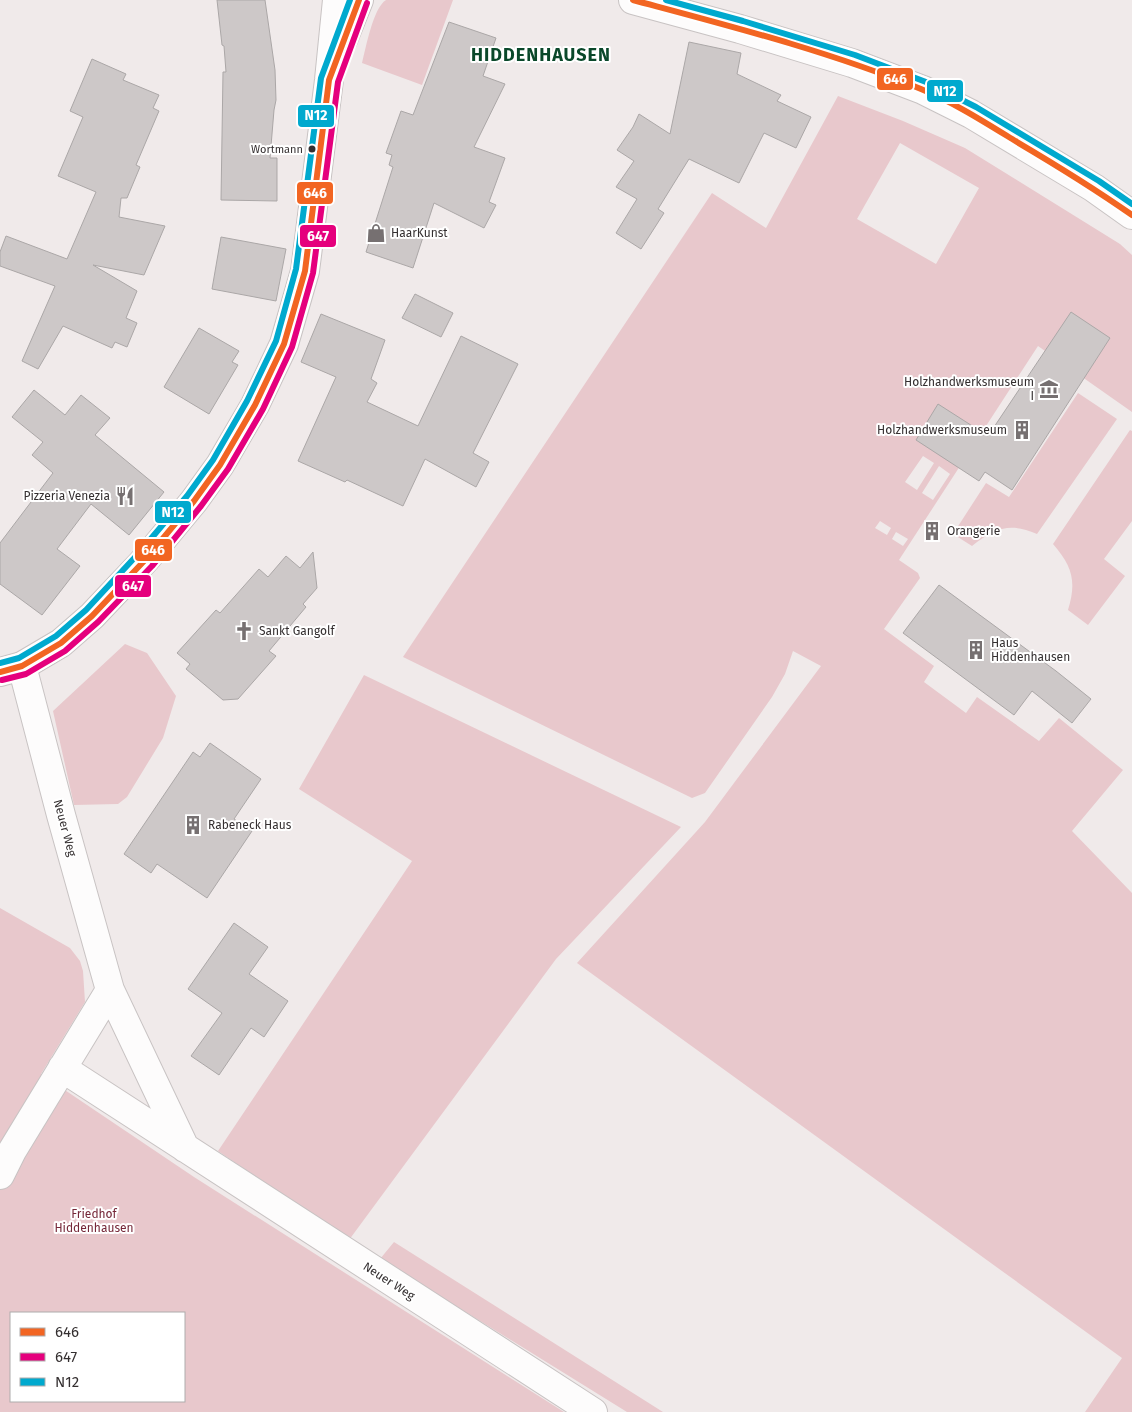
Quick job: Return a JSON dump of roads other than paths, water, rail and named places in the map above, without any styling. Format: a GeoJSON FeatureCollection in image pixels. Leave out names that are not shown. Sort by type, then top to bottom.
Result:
{"type":"FeatureCollection","features":[{"type":"Feature","properties":{"kind":"street"},"geometry":{"type":"LineString","coordinates":[[11,669],[60,644],[92,616],[145,560],[194,501],[220,465],[255,405],[284,344],[305,271],[337,0]]}},
{"type":"Feature","properties":{"kind":"street"},"geometry":{"type":"LineString","coordinates":[[329,80],[359,0]]}},
{"type":"Feature","properties":{"kind":"street"},"geometry":{"type":"LineString","coordinates":[[633,0],[852,62],[923,90],[979,119],[1094,188],[1132,215]]}},
{"type":"Feature","properties":{"kind":"street","name":"Neuer Weg"},"geometry":{"type":"LineString","coordinates":[[11,669],[61,815],[110,990],[185,1148]]}},
{"type":"Feature","properties":{"kind":"street"},"geometry":{"type":"LineString","coordinates":[[0,1175],[12,1151],[110,990]]}},
{"type":"Feature","properties":{"kind":"street","name":"Neuer Weg"},"geometry":{"type":"LineString","coordinates":[[62,1068],[593,1412]]}},
{"type":"Feature","properties":{"kind":"place","name":"Wortmann"},"geometry":{"type":"Point","coordinates":[312,149]}},
{"type":"Feature","properties":{"kind":"place","name":"HaarKunst"},"geometry":{"type":"Point","coordinates":[376,233]}},
{"type":"Feature","properties":{"kind":"place","name":"Holzhandwerksmuseum I"},"geometry":{"type":"Point","coordinates":[1049,389]}},
{"type":"Feature","properties":{"kind":"place","name":"Holzhandwerksmuseum"},"geometry":{"type":"Point","coordinates":[1022,430]}},
{"type":"Feature","properties":{"kind":"place","name":"Pizzeria Venezia"},"geometry":{"type":"Point","coordinates":[125,496]}},
{"type":"Feature","properties":{"kind":"place","name":"Orangerie"},"geometry":{"type":"Point","coordinates":[932,531]}},
{"type":"Feature","properties":{"kind":"place","name":"Sankt Gangolf"},"geometry":{"type":"Point","coordinates":[244,631]}},
{"type":"Feature","properties":{"kind":"place","name":"Haus Hiddenhausen"},"geometry":{"type":"Point","coordinates":[976,650]}},
{"type":"Feature","properties":{"kind":"place","name":"Rabeneck Haus"},"geometry":{"type":"Point","coordinates":[193,825]}},
{"type":"Feature","properties":{"kind":"district","name":"HIDDENHAUSEN"},"geometry":{"type":"Point","coordinates":[541,55]}},
{"type":"Feature","properties":{"kind":"park label","name":"Friedhof Hiddenhausen"},"geometry":{"type":"Point","coordinates":[94,1221]}}]}
